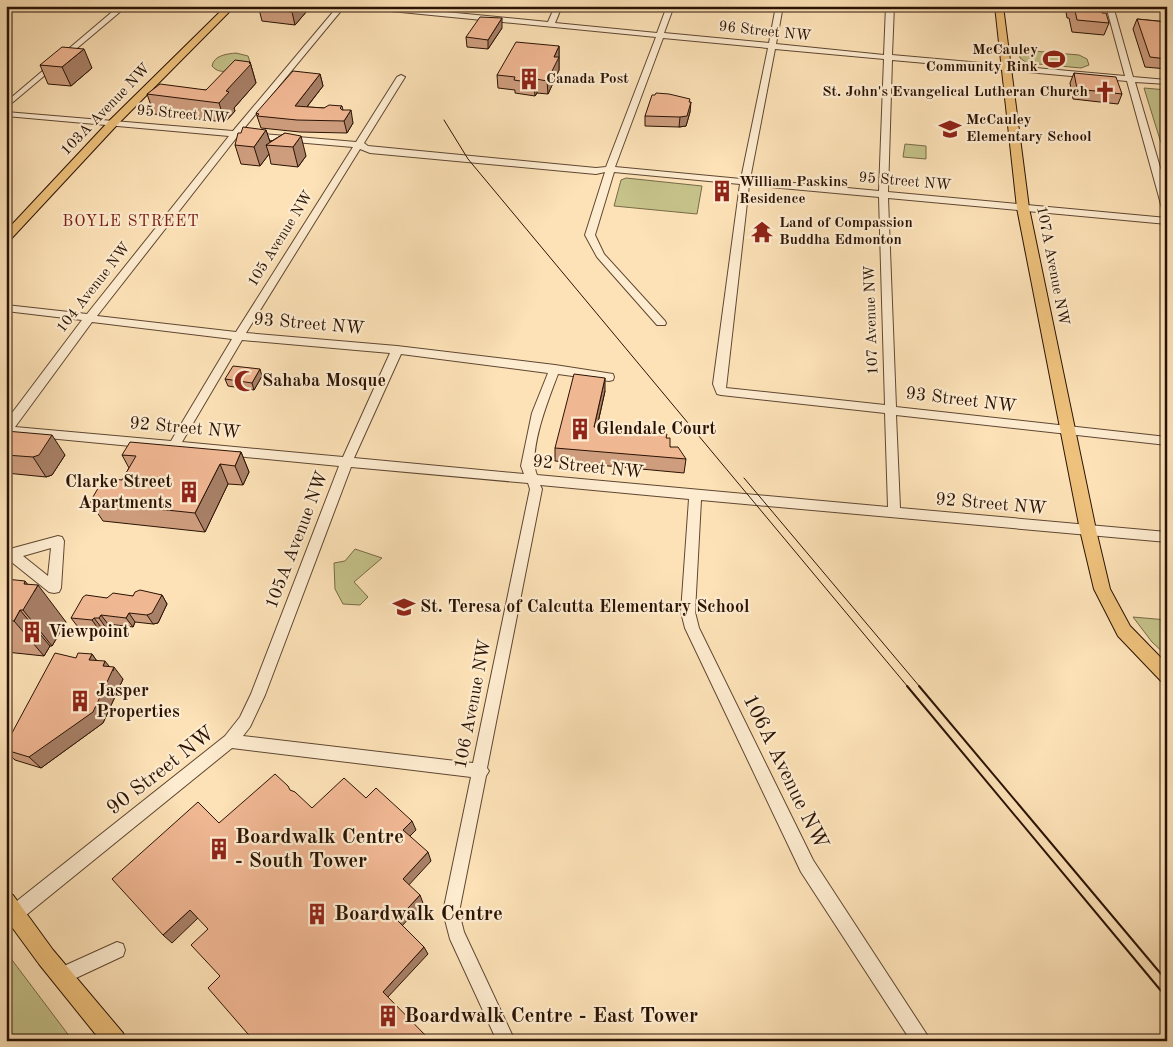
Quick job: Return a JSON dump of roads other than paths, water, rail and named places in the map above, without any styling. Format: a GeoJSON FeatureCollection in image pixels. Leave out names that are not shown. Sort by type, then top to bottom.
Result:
{"type":"FeatureCollection","features":[{"type":"Feature","properties":{"kind":"main road","name":"103A Avenue NW"},"geometry":{"type":"LineString","coordinates":[[6,238],[113,124],[231,6]]}},
{"type":"Feature","properties":{"kind":"main road","name":"107A Avenue NW"},"geometry":{"type":"LineString","coordinates":[[1000,6],[1023,208],[1088,530],[1102,589],[1110,609],[1133,642],[1167,676]]}},
{"type":"Feature","properties":{"kind":"main road"},"geometry":{"type":"LineString","coordinates":[[10,908],[61,976],[115,1041]]}},
{"type":"Feature","properties":{"kind":"street"},"geometry":{"type":"LineString","coordinates":[[6,12],[14,6]]}},
{"type":"Feature","properties":{"kind":"street"},"geometry":{"type":"LineString","coordinates":[[6,106],[124,6]]}},
{"type":"Feature","properties":{"kind":"street","name":"104 Avenue NW"},"geometry":{"type":"LineString","coordinates":[[6,430],[90,318],[233,135],[342,6]]}},
{"type":"Feature","properties":{"kind":"street","name":"96 Street NW"},"geometry":{"type":"LineString","coordinates":[[360,6],[1167,82]]}},
{"type":"Feature","properties":{"kind":"street"},"geometry":{"type":"LineString","coordinates":[[550,24],[559,6]]}},
{"type":"Feature","properties":{"kind":"street"},"geometry":{"type":"LineString","coordinates":[[661,323],[600,255],[590,235],[610,169],[671,6]]}},
{"type":"Feature","properties":{"kind":"street"},"geometry":{"type":"LineString","coordinates":[[745,182],[780,6]]}},
{"type":"Feature","properties":{"kind":"street","name":"107 Avenue NW"},"geometry":{"type":"LineString","coordinates":[[890,6],[883,195],[894,513]]}},
{"type":"Feature","properties":{"kind":"street"},"geometry":{"type":"LineString","coordinates":[[1109,6],[1167,208]]}},
{"type":"Feature","properties":{"kind":"street","name":"105 Avenue NW"},"geometry":{"type":"LineString","coordinates":[[175,445],[239,336],[401,77]]}},
{"type":"Feature","properties":{"kind":"street","name":"95 Street NW"},"geometry":{"type":"LineString","coordinates":[[6,114],[358,146],[370,150],[495,162],[596,170],[610,169],[1167,221]]}},
{"type":"Feature","properties":{"kind":"street","name":"93 Street NW"},"geometry":{"type":"LineString","coordinates":[[745,182],[719,384],[721,391],[1167,441]]}},
{"type":"Feature","properties":{"kind":"street","name":"93 Street NW"},"geometry":{"type":"LineString","coordinates":[[6,308],[239,336],[397,350],[609,376]]}},
{"type":"Feature","properties":{"kind":"street","name":"105A Avenue NW"},"geometry":{"type":"LineString","coordinates":[[230,741],[245,722],[258,694],[347,461],[397,350]]}},
{"type":"Feature","properties":{"kind":"street","name":"106 Avenue NW"},"geometry":{"type":"LineString","coordinates":[[506,1041],[456,933],[452,912],[536,490],[527,466],[538,414],[555,369]]}},
{"type":"Feature","properties":{"kind":"street","name":"92 Street NW"},"geometry":{"type":"LineString","coordinates":[[6,430],[1167,537]]}},
{"type":"Feature","properties":{"kind":"street","name":"106A Avenue NW"},"geometry":{"type":"LineString","coordinates":[[695,495],[688,612],[692,628],[807,866],[922,1041]]}},
{"type":"Feature","properties":{"kind":"street","name":"90 Street NW"},"geometry":{"type":"LineString","coordinates":[[10,908],[230,741],[481,771]]}},
{"type":"Feature","properties":{"kind":"street"},"geometry":{"type":"LineString","coordinates":[[61,976],[117,950]]}},
{"type":"Feature","properties":{"kind":"tram line"},"geometry":{"type":"LineString","coordinates":[[444,120],[468,159],[908,687]]}},
{"type":"Feature","properties":{"kind":"tram line"},"geometry":{"type":"LineString","coordinates":[[744,478],[920,687]]}},
{"type":"Feature","properties":{"kind":"tram line"},"geometry":{"type":"LineString","coordinates":[[907,686],[1167,998]]}},
{"type":"Feature","properties":{"kind":"tram line"},"geometry":{"type":"LineString","coordinates":[[919,686],[1167,981]]}},
{"type":"Feature","properties":{"kind":"place","name":"McCauley Community Rink"},"geometry":{"type":"Point","coordinates":[1054,59]}},
{"type":"Feature","properties":{"kind":"place","name":"Canada Post"},"geometry":{"type":"Point","coordinates":[529,79]}},
{"type":"Feature","properties":{"kind":"place","name":"St. John's Evangelical Lutheran Church"},"geometry":{"type":"Point","coordinates":[1105,92]}},
{"type":"Feature","properties":{"kind":"place","name":"McCauley Elementary School"},"geometry":{"type":"Point","coordinates":[950,129]}},
{"type":"Feature","properties":{"kind":"place","name":"William Paskins Residence"},"geometry":{"type":"Point","coordinates":[722,191]}},
{"type":"Feature","properties":{"kind":"place","name":"Land of Compassion Buddha Edmonton"},"geometry":{"type":"Point","coordinates":[762,232]}},
{"type":"Feature","properties":{"kind":"place","name":"Sahaba Mosque"},"geometry":{"type":"Point","coordinates":[245,381]}},
{"type":"Feature","properties":{"kind":"place","name":"Glendale Court"},"geometry":{"type":"Point","coordinates":[580,429]}},
{"type":"Feature","properties":{"kind":"place","name":"Clarke Street Apartments"},"geometry":{"type":"Point","coordinates":[189,492]}},
{"type":"Feature","properties":{"kind":"place","name":"St. Teresa of Calcutta Elementary School"},"geometry":{"type":"Point","coordinates":[404,607]}},
{"type":"Feature","properties":{"kind":"place","name":"Viewpoint"},"geometry":{"type":"Point","coordinates":[32,632]}},
{"type":"Feature","properties":{"kind":"place","name":"Jasper Properties"},"geometry":{"type":"Point","coordinates":[80,701]}},
{"type":"Feature","properties":{"kind":"place","name":"Boardwalk Centre - South Tower"},"geometry":{"type":"Point","coordinates":[219,849]}},
{"type":"Feature","properties":{"kind":"place","name":"Boardwalk Centre"},"geometry":{"type":"Point","coordinates":[317,914]}},
{"type":"Feature","properties":{"kind":"place","name":"Boardwalk Centre - East Tower"},"geometry":{"type":"Point","coordinates":[388,1016]}},
{"type":"Feature","properties":{"kind":"district","name":"BOYLE STREET"},"geometry":{"type":"Point","coordinates":[131,222]}}]}
